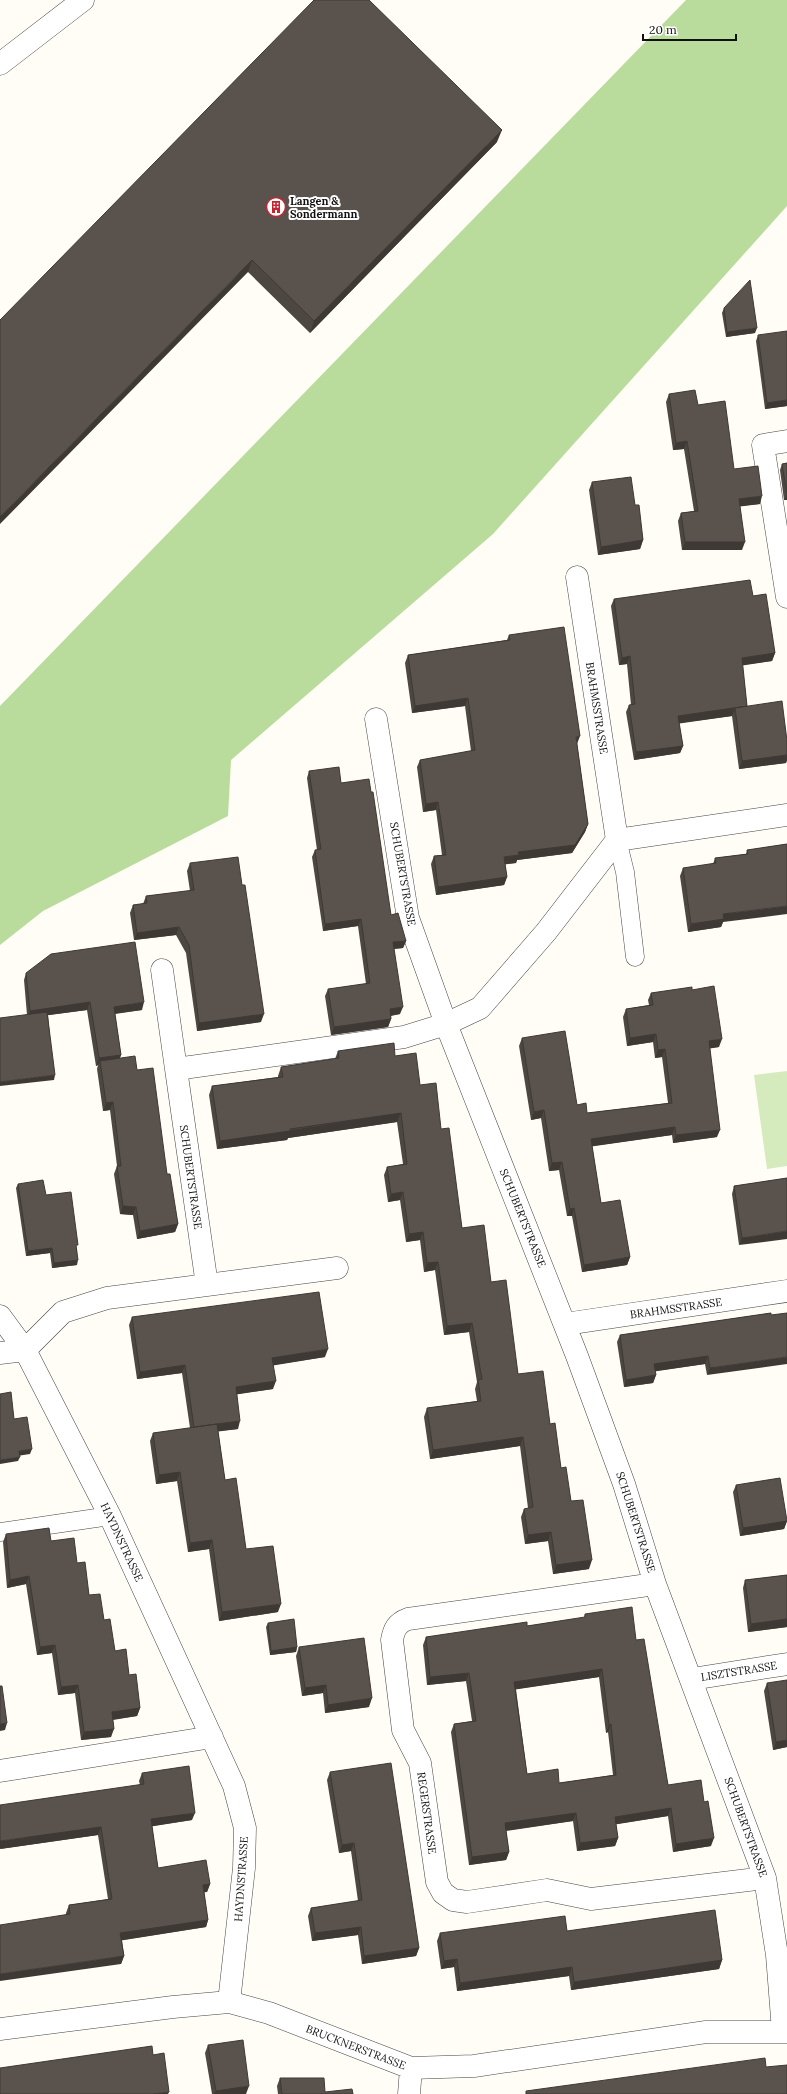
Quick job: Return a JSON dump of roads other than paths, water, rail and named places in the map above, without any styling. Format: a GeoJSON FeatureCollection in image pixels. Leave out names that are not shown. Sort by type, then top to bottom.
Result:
{"type":"FeatureCollection","features":[{"type":"Feature","properties":{"kind":"street"},"geometry":{"type":"LineString","coordinates":[[0,64],[83,0]]}},
{"type":"Feature","properties":{"kind":"street"},"geometry":{"type":"LineString","coordinates":[[787,441],[763,445],[787,597]]}},
{"type":"Feature","properties":{"kind":"street","name":"BRAHMSSTRASSE"},"geometry":{"type":"LineString","coordinates":[[577,577],[617,840]]}},
{"type":"Feature","properties":{"kind":"street","name":"SCHUBERTSTRASSE"},"geometry":{"type":"LineString","coordinates":[[376,719],[408,918],[446,1024],[565,1324],[624,1484],[656,1584],[765,1878],[777,1955],[785,2031]]}},
{"type":"Feature","properties":{"kind":"street"},"geometry":{"type":"LineString","coordinates":[[176,1070],[404,1037],[446,1024],[480,1008],[546,932],[617,840],[787,815]]}},
{"type":"Feature","properties":{"kind":"street","name":"SCHUBERTSTRASSE"},"geometry":{"type":"LineString","coordinates":[[162,970],[207,1285]]}},
{"type":"Feature","properties":{"kind":"street"},"geometry":{"type":"LineString","coordinates":[[0,1353],[25,1350],[62,1312],[107,1298],[337,1268]]}},
{"type":"Feature","properties":{"kind":"street","name":"BRAHMSSTRASSE"},"geometry":{"type":"LineString","coordinates":[[565,1324],[787,1292]]}},
{"type":"Feature","properties":{"kind":"street","name":"HAYDNSTRASSE"},"geometry":{"type":"LineString","coordinates":[[0,1316],[25,1350],[110,1516],[234,1786],[245,1828],[244,1868],[229,2002]]}},
{"type":"Feature","properties":{"kind":"street","name":"REGERSTRASSE"},"geometry":{"type":"LineString","coordinates":[[656,1584],[408,1618],[399,1623],[393,1631],[392,1640],[403,1730],[420,1763],[437,1882],[443,1892],[453,1900],[467,1902],[547,1890],[591,1899],[765,1878]]}},
{"type":"Feature","properties":{"kind":"street","name":"LISZTSTRASSE"},"geometry":{"type":"LineString","coordinates":[[692,1679],[787,1664]]}},
{"type":"Feature","properties":{"kind":"street"},"geometry":{"type":"LineString","coordinates":[[0,1771],[212,1737]]}},
{"type":"Feature","properties":{"kind":"street","name":"BRUCKNERSTRASSE"},"geometry":{"type":"LineString","coordinates":[[0,2029],[173,2007],[229,2002],[269,2014],[411,2068],[474,2066],[706,2032],[785,2031]]}},
{"type":"Feature","properties":{"kind":"street"},"geometry":{"type":"LineString","coordinates":[[409,2094],[411,2068]]}},
{"type":"Feature","properties":{"kind":"lane"},"geometry":{"type":"LineString","coordinates":[[617,840],[625,872],[635,957]]}},
{"type":"Feature","properties":{"kind":"lane"},"geometry":{"type":"LineString","coordinates":[[0,1532],[110,1516]]}},
{"type":"Feature","properties":{"kind":"place","name":"Langen & Sondermann"},"geometry":{"type":"Point","coordinates":[276,207]}}]}
